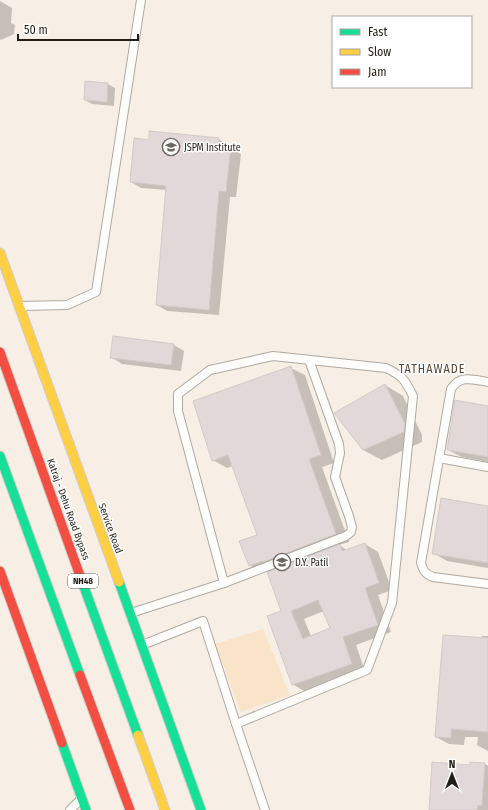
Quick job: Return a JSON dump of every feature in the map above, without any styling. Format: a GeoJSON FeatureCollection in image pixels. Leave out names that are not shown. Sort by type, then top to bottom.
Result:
{"type":"FeatureCollection","features":[{"type":"Feature","properties":{"kind":"main road","name":"Service Road"},"geometry":{"type":"LineString","coordinates":[[0,253],[201,810]]}},
{"type":"Feature","properties":{"kind":"main road","name":"Katraj - Dehu Road Bypass"},"geometry":{"type":"LineString","coordinates":[[0,352],[165,810]]}},
{"type":"Feature","properties":{"kind":"main road"},"geometry":{"type":"LineString","coordinates":[[0,456],[130,810]]}},
{"type":"Feature","properties":{"kind":"main road"},"geometry":{"type":"LineString","coordinates":[[0,570],[86,810]]}},
{"type":"Feature","properties":{"kind":"lane"},"geometry":{"type":"LineString","coordinates":[[19,306],[67,305],[96,292],[141,0]]}},
{"type":"Feature","properties":{"kind":"lane"},"geometry":{"type":"LineString","coordinates":[[224,583],[178,411],[178,394],[210,370],[273,356],[386,368],[399,374],[407,383],[414,396],[392,603],[367,670],[236,724]]}},
{"type":"Feature","properties":{"kind":"lane"},"geometry":{"type":"LineString","coordinates":[[130,613],[224,583],[346,536],[351,532],[352,527],[349,516],[335,477],[340,453],[339,444],[309,360]]}},
{"type":"Feature","properties":{"kind":"lane"},"geometry":{"type":"LineString","coordinates":[[488,382],[464,378],[459,380],[452,389],[421,563],[427,575],[433,577],[488,584]]}},
{"type":"Feature","properties":{"kind":"lane"},"geometry":{"type":"LineString","coordinates":[[439,458],[488,467]]}},
{"type":"Feature","properties":{"kind":"lane"},"geometry":{"type":"LineString","coordinates":[[142,645],[203,620],[265,810]]}},
{"type":"Feature","properties":{"kind":"lane"},"geometry":{"type":"LineString","coordinates":[[70,810],[82,798]]}},
{"type":"Feature","properties":{"kind":"shaded area"},"geometry":{"type":"Polygon","coordinates":[[[263,629],[290,695],[241,712],[215,644],[263,629]]]}},
{"type":"Feature","properties":{"kind":"building"},"geometry":{"type":"Polygon","coordinates":[[[85,81],[108,83],[107,102],[84,100],[85,81]]]}},
{"type":"Feature","properties":{"kind":"building"},"geometry":{"type":"Polygon","coordinates":[[[149,131],[219,138],[218,146],[231,147],[226,192],[219,191],[209,310],[156,305],[166,186],[130,182],[134,138],[149,140],[149,131]]]}},
{"type":"Feature","properties":{"kind":"building"},"geometry":{"type":"Polygon","coordinates":[[[113,336],[174,344],[171,365],[110,358],[113,336]]]}},
{"type":"Feature","properties":{"kind":"building"},"geometry":{"type":"Polygon","coordinates":[[[291,366],[321,455],[309,459],[336,534],[249,566],[239,541],[257,535],[228,455],[212,461],[193,401],[291,366]]]}},
{"type":"Feature","properties":{"kind":"building"},"geometry":{"type":"Polygon","coordinates":[[[385,384],[405,424],[404,432],[363,450],[334,413],[385,384]]]}},
{"type":"Feature","properties":{"kind":"building"},"geometry":{"type":"Polygon","coordinates":[[[455,400],[488,406],[488,457],[447,450],[455,400]]]}},
{"type":"Feature","properties":{"kind":"building"},"geometry":{"type":"Polygon","coordinates":[[[441,498],[488,506],[488,563],[432,554],[441,498]]]}},
{"type":"Feature","properties":{"kind":"building"},"geometry":{"type":"Polygon","coordinates":[[[365,543],[379,583],[365,588],[378,625],[343,637],[352,664],[292,685],[267,616],[281,611],[267,572],[340,544],[342,551],[365,543]],[[318,600],[291,611],[303,639],[330,628],[318,600]]]}},
{"type":"Feature","properties":{"kind":"building"},"geometry":{"type":"Polygon","coordinates":[[[443,635],[488,638],[488,732],[451,729],[451,738],[435,737],[443,635]]]}},
{"type":"Feature","properties":{"kind":"building"},"geometry":{"type":"Polygon","coordinates":[[[432,762],[470,765],[470,762],[485,763],[482,806],[478,805],[477,810],[429,810],[432,762]]]}},
{"type":"Feature","properties":{"kind":"traffic: fast"},"geometry":{"type":"LineString","coordinates":[[0,456],[80,675]]}},
{"type":"Feature","properties":{"kind":"traffic: fast"},"geometry":{"type":"LineString","coordinates":[[79,573],[138,735]]}},
{"type":"Feature","properties":{"kind":"traffic: fast"},"geometry":{"type":"LineString","coordinates":[[119,582],[201,810]]}},
{"type":"Feature","properties":{"kind":"traffic: fast"},"geometry":{"type":"LineString","coordinates":[[62,743],[86,810]]}},
{"type":"Feature","properties":{"kind":"traffic: slow"},"geometry":{"type":"LineString","coordinates":[[0,253],[119,582]]}},
{"type":"Feature","properties":{"kind":"traffic: slow"},"geometry":{"type":"LineString","coordinates":[[138,735],[165,810]]}},
{"type":"Feature","properties":{"kind":"traffic: jam"},"geometry":{"type":"LineString","coordinates":[[0,352],[79,573]]}},
{"type":"Feature","properties":{"kind":"traffic: jam"},"geometry":{"type":"LineString","coordinates":[[0,571],[62,743]]}},
{"type":"Feature","properties":{"kind":"traffic: jam"},"geometry":{"type":"LineString","coordinates":[[80,675],[130,810]]}},
{"type":"Feature","properties":{"kind":"place","name":"JSPM Institute"},"geometry":{"type":"Point","coordinates":[171,147]}},
{"type":"Feature","properties":{"kind":"place","name":"D.Y. Patil"},"geometry":{"type":"Point","coordinates":[282,562]}},
{"type":"Feature","properties":{"kind":"district","name":"TATHAWADE"},"geometry":{"type":"Point","coordinates":[432,369]}}]}
